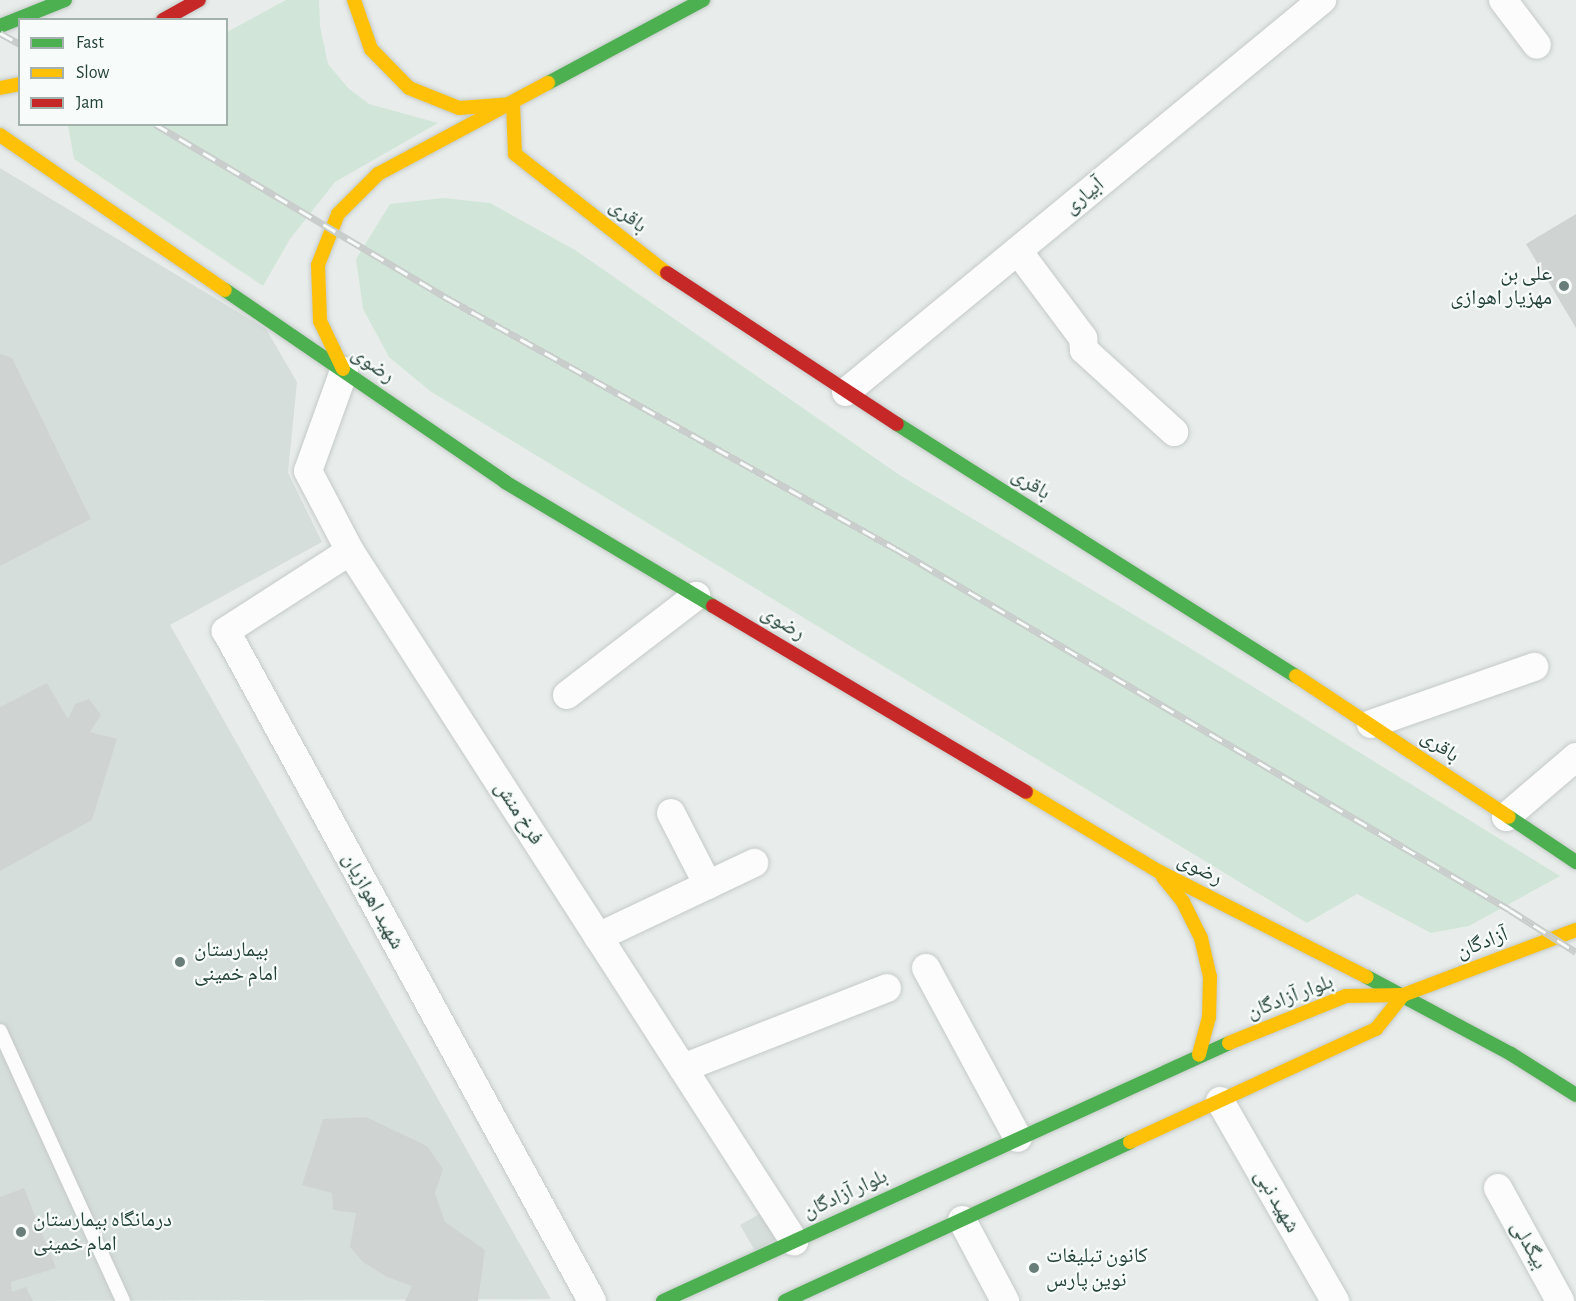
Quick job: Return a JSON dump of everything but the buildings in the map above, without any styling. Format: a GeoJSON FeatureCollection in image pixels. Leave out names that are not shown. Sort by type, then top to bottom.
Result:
{"type":"FeatureCollection","features":[{"type":"Feature","properties":{"kind":"main road"},"geometry":{"type":"LineString","coordinates":[[20,18],[65,0]]}},
{"type":"Feature","properties":{"kind":"main road"},"geometry":{"type":"LineString","coordinates":[[167,18],[199,0]]}},
{"type":"Feature","properties":{"kind":"main road"},"geometry":{"type":"LineString","coordinates":[[354,0],[371,49],[409,88],[459,108],[513,104]]}},
{"type":"Feature","properties":{"kind":"main road"},"geometry":{"type":"LineString","coordinates":[[344,371],[320,321],[318,265],[338,214],[378,174],[513,104],[703,0]]}},
{"type":"Feature","properties":{"kind":"main road"},"geometry":{"type":"LineString","coordinates":[[0,26],[18,19]]}},
{"type":"Feature","properties":{"kind":"main road"},"geometry":{"type":"LineString","coordinates":[[0,88],[18,84]]}},
{"type":"Feature","properties":{"kind":"main road","name":"باقری"},"geometry":{"type":"LineString","coordinates":[[513,104],[515,154],[667,273],[846,392],[1371,724],[1576,862]]}},
{"type":"Feature","properties":{"kind":"main road","name":"رضوی"},"geometry":{"type":"LineString","coordinates":[[0,135],[505,483],[1158,871],[1403,995],[1511,1054],[1576,1095]]}},
{"type":"Feature","properties":{"kind":"main road"},"geometry":{"type":"LineString","coordinates":[[1158,871],[1183,902],[1197,929],[1210,976],[1209,1017],[1198,1055]]}},
{"type":"Feature","properties":{"kind":"main road","name":"آزادگان"},"geometry":{"type":"LineString","coordinates":[[1403,995],[1576,930]]}},
{"type":"Feature","properties":{"kind":"main road"},"geometry":{"type":"LineString","coordinates":[[785,1301],[1376,1029],[1403,995]]}},
{"type":"Feature","properties":{"kind":"main road","name":"بلوار آزادگان"},"geometry":{"type":"LineString","coordinates":[[663,1301],[1198,1055],[1346,996],[1403,995]]}},
{"type":"Feature","properties":{"kind":"street","name":"آبیاری"},"geometry":{"type":"LineString","coordinates":[[846,392],[1322,0]]}},
{"type":"Feature","properties":{"kind":"street"},"geometry":{"type":"LineString","coordinates":[[1503,0],[1537,45]]}},
{"type":"Feature","properties":{"kind":"street"},"geometry":{"type":"LineString","coordinates":[[1018,251],[1083,338],[1084,350],[1174,432]]}},
{"type":"Feature","properties":{"kind":"street","name":"فرخ منش"},"geometry":{"type":"LineString","coordinates":[[344,371],[308,471],[350,551],[794,1241]]}},
{"type":"Feature","properties":{"kind":"street","name":"شهید اهوازیان"},"geometry":{"type":"LineString","coordinates":[[350,551],[226,631],[592,1301]]}},
{"type":"Feature","properties":{"kind":"street"},"geometry":{"type":"LineString","coordinates":[[567,694],[696,596]]}},
{"type":"Feature","properties":{"kind":"street"},"geometry":{"type":"LineString","coordinates":[[1371,724],[1534,666]]}},
{"type":"Feature","properties":{"kind":"street"},"geometry":{"type":"LineString","coordinates":[[1506,817],[1576,757]]}},
{"type":"Feature","properties":{"kind":"street"},"geometry":{"type":"LineString","coordinates":[[670,813],[708,885]]}},
{"type":"Feature","properties":{"kind":"street"},"geometry":{"type":"LineString","coordinates":[[598,937],[754,863]]}},
{"type":"Feature","properties":{"kind":"street"},"geometry":{"type":"LineString","coordinates":[[926,968],[1017,1138]]}},
{"type":"Feature","properties":{"kind":"street"},"geometry":{"type":"LineString","coordinates":[[683,1068],[888,988]]}},
{"type":"Feature","properties":{"kind":"street","name":"شهید نبی"},"geometry":{"type":"LineString","coordinates":[[1220,1101],[1335,1301]]}},
{"type":"Feature","properties":{"kind":"street","name":"بیگدلی"},"geometry":{"type":"LineString","coordinates":[[1498,1188],[1560,1301]]}},
{"type":"Feature","properties":{"kind":"street"},"geometry":{"type":"LineString","coordinates":[[962,1220],[1005,1301]]}},
{"type":"Feature","properties":{"kind":"lane"},"geometry":{"type":"LineString","coordinates":[[0,1031],[123,1301]]}},
{"type":"Feature","properties":{"kind":"shaded area","name":"بیمارستان امام خمینی"},"geometry":{"type":"Polygon","coordinates":[[[0,168],[266,329],[297,382],[288,473],[322,542],[170,625],[551,1299],[0,1301],[0,168]]]}},
{"type":"Feature","properties":{"kind":"shaded area"},"geometry":{"type":"Polygon","coordinates":[[[766,1210],[781,1236],[755,1251],[740,1225],[766,1210]]]}},
{"type":"Feature","properties":{"kind":"green space"},"geometry":{"type":"Polygon","coordinates":[[[286,0],[319,0],[320,26],[328,64],[348,88],[369,104],[438,123],[335,182],[290,239],[263,286],[74,159],[68,126],[228,126],[228,31],[286,0]]]}},
{"type":"Feature","properties":{"kind":"green space"},"geometry":{"type":"Polygon","coordinates":[[[443,198],[490,203],[575,250],[901,476],[1198,653],[1560,876],[1469,926],[1431,933],[1357,894],[1307,923],[430,391],[389,357],[363,309],[356,259],[390,204],[443,198]]]}},
{"type":"Feature","properties":{"kind":"railway"},"geometry":{"type":"LineString","coordinates":[[0,33],[18,43]]}},
{"type":"Feature","properties":{"kind":"railway"},"geometry":{"type":"LineString","coordinates":[[158,126],[447,298],[896,549],[1510,910],[1576,952]]}},
{"type":"Feature","properties":{"kind":"traffic: fast"},"geometry":{"type":"LineString","coordinates":[[20,18],[65,0]]}},
{"type":"Feature","properties":{"kind":"traffic: fast"},"geometry":{"type":"LineString","coordinates":[[548,83],[703,0]]}},
{"type":"Feature","properties":{"kind":"traffic: fast"},"geometry":{"type":"LineString","coordinates":[[0,26],[18,19]]}},
{"type":"Feature","properties":{"kind":"traffic: fast"},"geometry":{"type":"LineString","coordinates":[[225,290],[505,482],[713,606]]}},
{"type":"Feature","properties":{"kind":"traffic: fast"},"geometry":{"type":"LineString","coordinates":[[897,424],[1296,676]]}},
{"type":"Feature","properties":{"kind":"traffic: fast"},"geometry":{"type":"LineString","coordinates":[[1509,817],[1576,862]]}},
{"type":"Feature","properties":{"kind":"traffic: fast"},"geometry":{"type":"LineString","coordinates":[[1367,977],[1511,1054],[1576,1095]]}},
{"type":"Feature","properties":{"kind":"traffic: fast"},"geometry":{"type":"LineString","coordinates":[[663,1301],[1229,1043]]}},
{"type":"Feature","properties":{"kind":"traffic: fast"},"geometry":{"type":"LineString","coordinates":[[785,1301],[1130,1142]]}},
{"type":"Feature","properties":{"kind":"traffic: slow"},"geometry":{"type":"LineString","coordinates":[[354,0],[371,49],[409,88],[459,108],[513,104],[515,154],[667,273]]}},
{"type":"Feature","properties":{"kind":"traffic: slow"},"geometry":{"type":"LineString","coordinates":[[343,369],[320,321],[318,265],[338,214],[378,174],[548,83]]}},
{"type":"Feature","properties":{"kind":"traffic: slow"},"geometry":{"type":"LineString","coordinates":[[0,88],[18,84]]}},
{"type":"Feature","properties":{"kind":"traffic: slow"},"geometry":{"type":"LineString","coordinates":[[0,135],[225,290]]}},
{"type":"Feature","properties":{"kind":"traffic: slow"},"geometry":{"type":"LineString","coordinates":[[1296,676],[1509,817]]}},
{"type":"Feature","properties":{"kind":"traffic: slow"},"geometry":{"type":"LineString","coordinates":[[1026,792],[1158,871],[1367,977]]}},
{"type":"Feature","properties":{"kind":"traffic: slow"},"geometry":{"type":"LineString","coordinates":[[1163,877],[1183,902],[1201,938],[1210,977],[1209,1017],[1199,1055]]}},
{"type":"Feature","properties":{"kind":"traffic: slow"},"geometry":{"type":"LineString","coordinates":[[1229,1043],[1346,996],[1403,995],[1576,930]]}},
{"type":"Feature","properties":{"kind":"traffic: slow"},"geometry":{"type":"LineString","coordinates":[[1130,1142],[1376,1029],[1403,995]]}},
{"type":"Feature","properties":{"kind":"traffic: jam"},"geometry":{"type":"LineString","coordinates":[[167,18],[199,0]]}},
{"type":"Feature","properties":{"kind":"traffic: jam"},"geometry":{"type":"LineString","coordinates":[[667,273],[897,424]]}},
{"type":"Feature","properties":{"kind":"traffic: jam"},"geometry":{"type":"LineString","coordinates":[[713,606],[1026,792]]}},
{"type":"Feature","properties":{"kind":"place","name":"علی بن مهزیار اهوازی"},"geometry":{"type":"Point","coordinates":[1564,286]}},
{"type":"Feature","properties":{"kind":"place","name":"بیمارستان امام خمینی"},"geometry":{"type":"Point","coordinates":[180,962]}},
{"type":"Feature","properties":{"kind":"place","name":"درمانگاه بیمارستان امام خمینی"},"geometry":{"type":"Point","coordinates":[21,1232]}},
{"type":"Feature","properties":{"kind":"place","name":"کانون تبلیغات نوین پارس"},"geometry":{"type":"Point","coordinates":[1034,1268]}}]}
